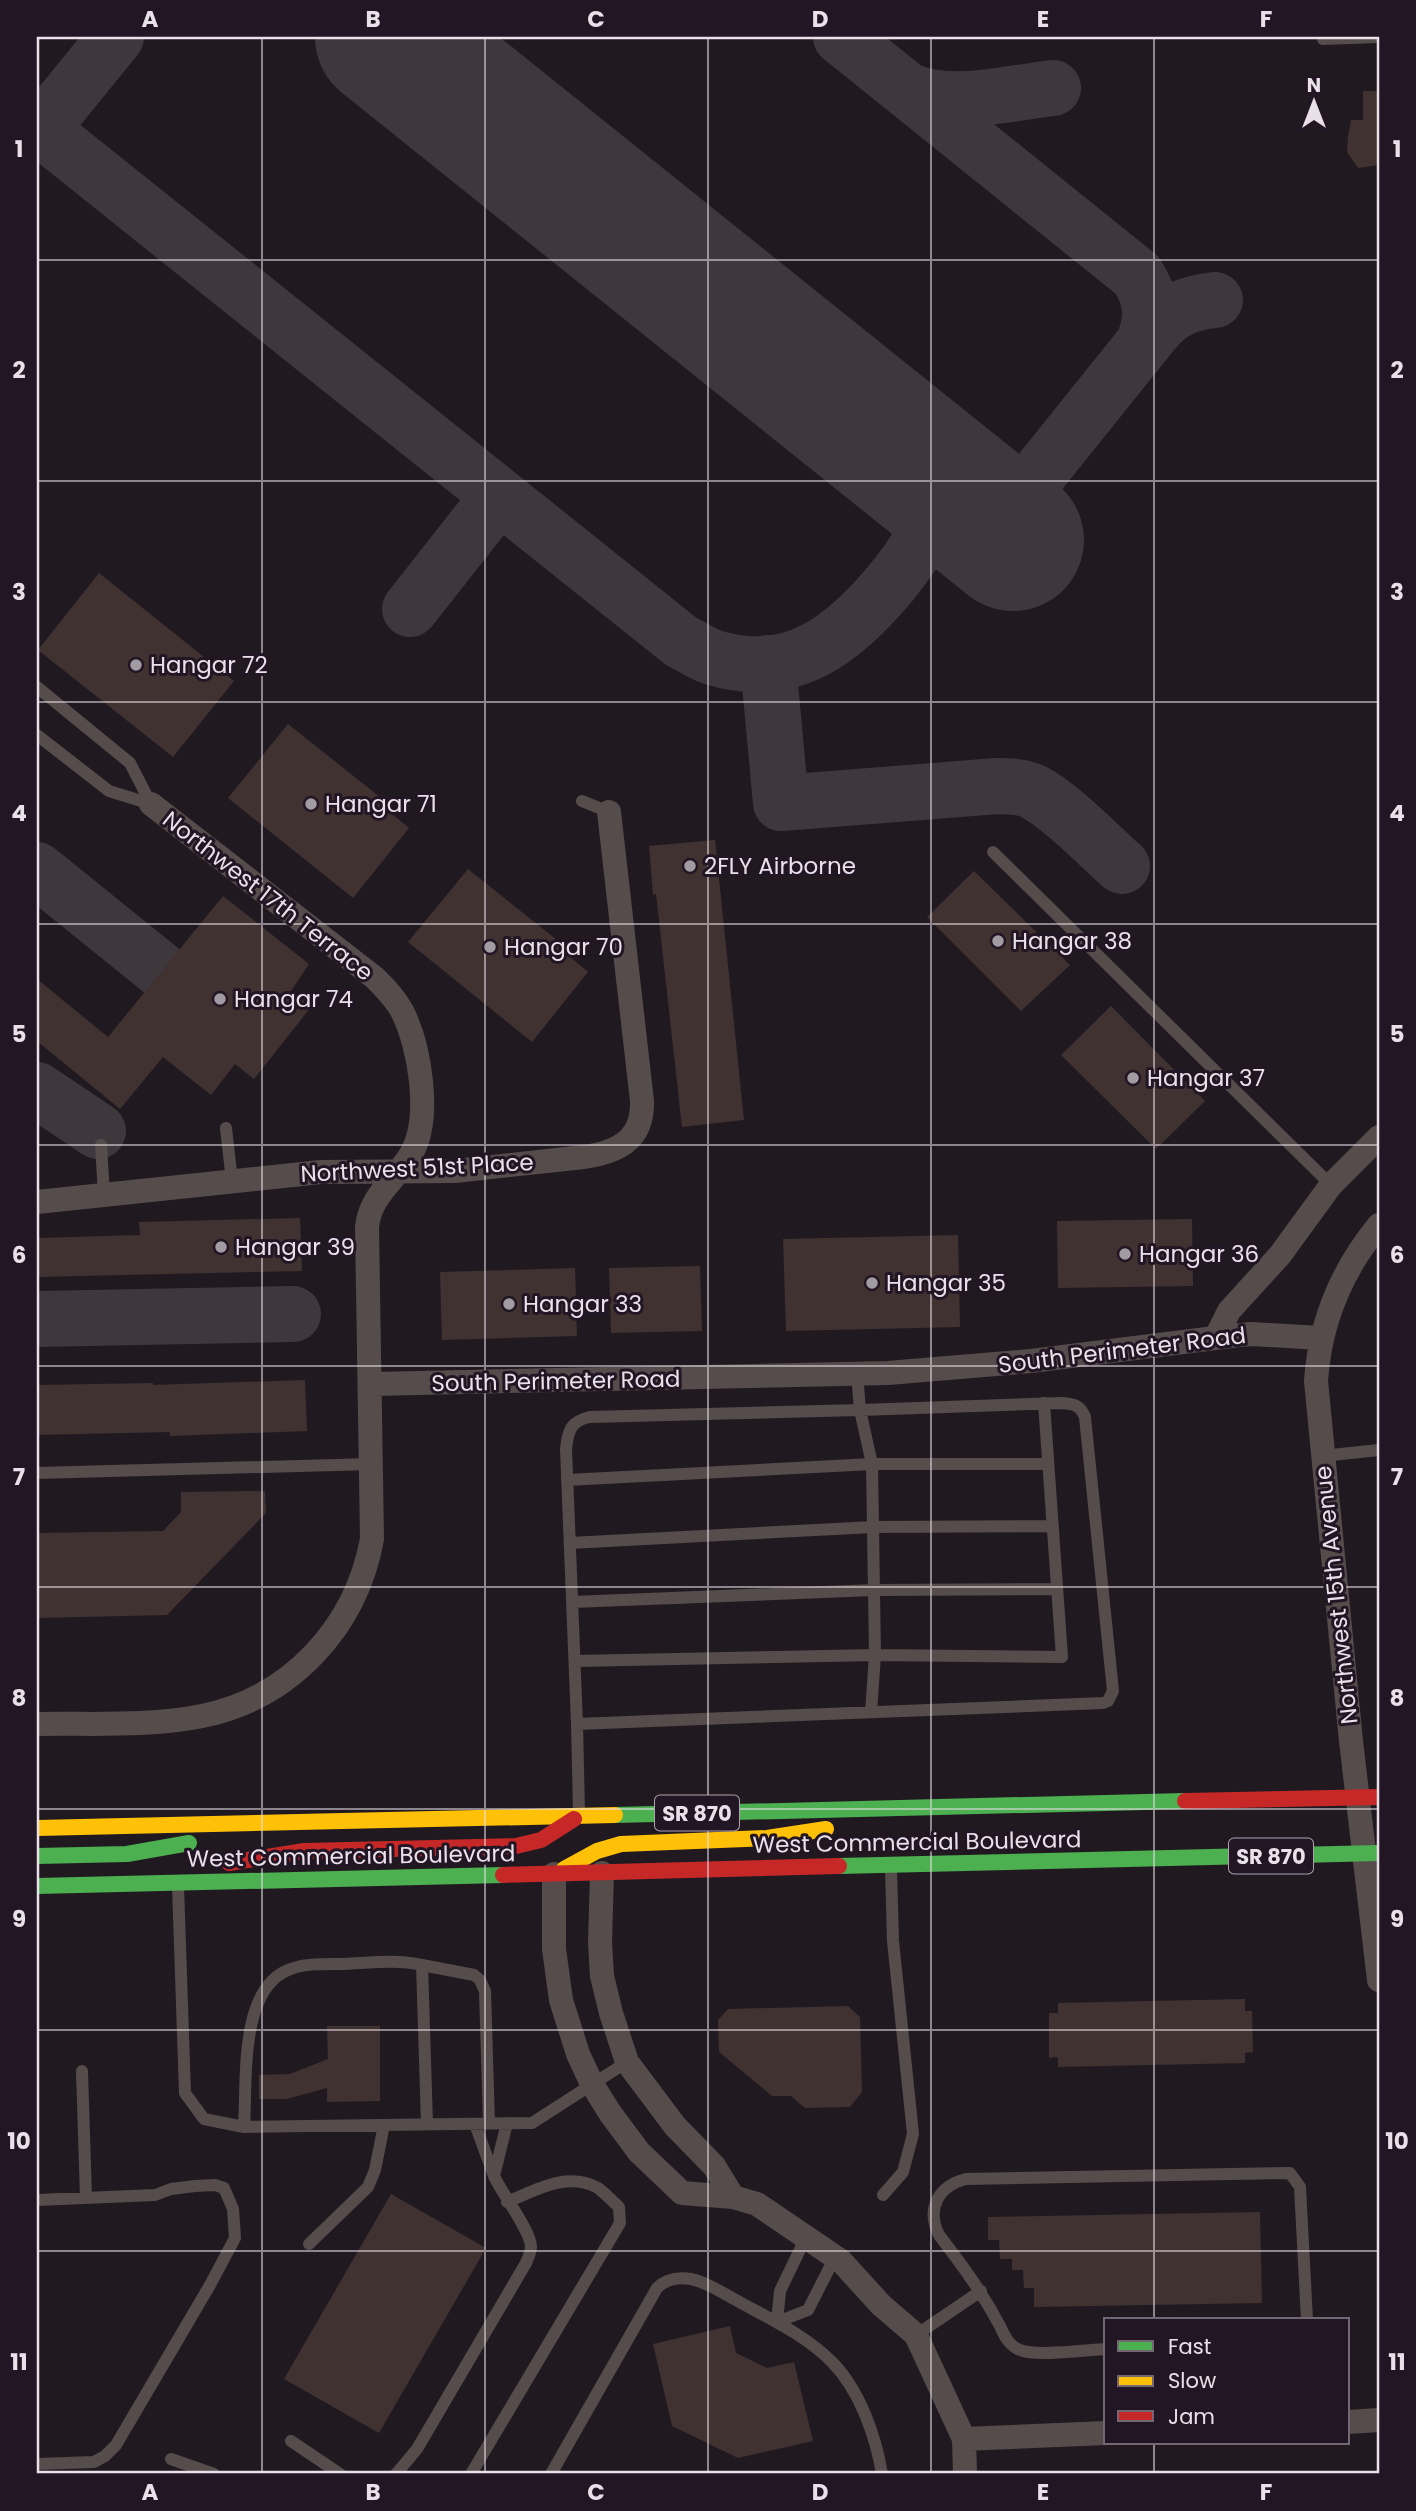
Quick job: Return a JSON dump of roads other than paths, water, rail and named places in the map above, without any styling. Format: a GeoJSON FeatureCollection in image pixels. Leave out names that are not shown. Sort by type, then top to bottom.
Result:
{"type":"FeatureCollection","features":[{"type":"Feature","properties":{"kind":"highway","name":"West Commercial Boulevard"},"geometry":{"type":"LineString","coordinates":[[37,1828],[1369,1797]]}},
{"type":"Feature","properties":{"kind":"highway"},"geometry":{"type":"LineString","coordinates":[[554,1874],[597,1851],[621,1844],[780,1837],[824,1830],[898,1808]]}},
{"type":"Feature","properties":{"kind":"highway"},"geometry":{"type":"LineString","coordinates":[[178,1882],[239,1860],[282,1852],[516,1846],[541,1840],[579,1816]]}},
{"type":"Feature","properties":{"kind":"highway"},"geometry":{"type":"LineString","coordinates":[[37,1856],[134,1853],[176,1846],[266,1822]]}},
{"type":"Feature","properties":{"kind":"highway","name":"West Commercial Boulevard"},"geometry":{"type":"LineString","coordinates":[[37,1886],[1372,1854]]}},
{"type":"Feature","properties":{"kind":"street","name":"Northwest 17th Terrace"},"geometry":{"type":"LineString","coordinates":[[151,804],[363,968],[395,999],[402,1012],[411,1037],[423,1098],[418,1137],[410,1155],[380,1192],[368,1220],[371,1384]]}},
{"type":"Feature","properties":{"kind":"street","name":"Northwest 51st Place"},"geometry":{"type":"LineString","coordinates":[[37,1202],[321,1172],[455,1171],[584,1157],[611,1151],[629,1140],[636,1132],[642,1113],[641,1091],[609,812]]}},
{"type":"Feature","properties":{"kind":"street"},"geometry":{"type":"LineString","coordinates":[[1216,1337],[1228,1311],[1271,1266],[1331,1185],[1379,1137]]}},
{"type":"Feature","properties":{"kind":"street","name":"Northwest 15th Avenue"},"geometry":{"type":"LineString","coordinates":[[1379,1225],[1353,1259],[1333,1298],[1321,1338],[1316,1381],[1322,1456],[1369,1797],[1379,1980]]}},
{"type":"Feature","properties":{"kind":"street","name":"South Perimeter Road"},"geometry":{"type":"LineString","coordinates":[[371,1384],[857,1374],[980,1367],[1251,1334],[1321,1338]]}},
{"type":"Feature","properties":{"kind":"street"},"geometry":{"type":"LineString","coordinates":[[37,1724],[154,1721],[202,1716],[251,1700],[295,1672],[331,1636],[365,1570],[374,1525],[371,1384]]}},
{"type":"Feature","properties":{"kind":"street"},"geometry":{"type":"LineString","coordinates":[[601,1873],[601,1967],[608,2004],[627,2062],[675,2126],[714,2166],[733,2197]]}},
{"type":"Feature","properties":{"kind":"street"},"geometry":{"type":"LineString","coordinates":[[554,1874],[557,1983],[571,2033],[592,2084],[639,2152],[682,2193],[733,2197],[757,2204],[835,2257],[881,2305],[916,2335],[964,2439],[965,2474]]}},
{"type":"Feature","properties":{"kind":"street"},"geometry":{"type":"LineString","coordinates":[[1350,2421],[1379,2420]]}},
{"type":"Feature","properties":{"kind":"street"},"geometry":{"type":"LineString","coordinates":[[964,2439],[1104,2433]]}},
{"type":"Feature","properties":{"kind":"lane"},"geometry":{"type":"LineString","coordinates":[[1323,39],[1379,37]]}},
{"type":"Feature","properties":{"kind":"lane"},"geometry":{"type":"LineString","coordinates":[[37,687],[130,763],[151,804]]}},
{"type":"Feature","properties":{"kind":"lane"},"geometry":{"type":"LineString","coordinates":[[37,735],[109,791],[151,804]]}},
{"type":"Feature","properties":{"kind":"lane"},"geometry":{"type":"LineString","coordinates":[[582,801],[609,812]]}},
{"type":"Feature","properties":{"kind":"lane"},"geometry":{"type":"LineString","coordinates":[[993,852],[1331,1185]]}},
{"type":"Feature","properties":{"kind":"lane"},"geometry":{"type":"LineString","coordinates":[[226,1128],[232,1181]]}},
{"type":"Feature","properties":{"kind":"lane"},"geometry":{"type":"LineString","coordinates":[[101,1145],[104,1194]]}},
{"type":"Feature","properties":{"kind":"lane"},"geometry":{"type":"LineString","coordinates":[[857,1374],[860,1410],[872,1464],[875,1655],[871,1712]]}},
{"type":"Feature","properties":{"kind":"lane"},"geometry":{"type":"LineString","coordinates":[[575,1661],[875,1655],[1062,1657],[1044,1403]]}},
{"type":"Feature","properties":{"kind":"lane"},"geometry":{"type":"LineString","coordinates":[[578,1724],[1103,1703],[1111,1697],[1113,1691],[1081,1408],[1074,1404],[1044,1403],[579,1419],[571,1426],[567,1436],[579,1816]]}},
{"type":"Feature","properties":{"kind":"lane"},"geometry":{"type":"LineString","coordinates":[[1322,1456],[1379,1450]]}},
{"type":"Feature","properties":{"kind":"lane"},"geometry":{"type":"LineString","coordinates":[[37,1473],[373,1464]]}},
{"type":"Feature","properties":{"kind":"lane"},"geometry":{"type":"LineString","coordinates":[[567,1480],[872,1464],[1048,1464]]}},
{"type":"Feature","properties":{"kind":"lane"},"geometry":{"type":"LineString","coordinates":[[570,1544],[873,1527],[1053,1526]]}},
{"type":"Feature","properties":{"kind":"lane"},"geometry":{"type":"LineString","coordinates":[[572,1602],[874,1590],[1057,1589]]}},
{"type":"Feature","properties":{"kind":"lane"},"geometry":{"type":"LineString","coordinates":[[883,2195],[903,2172],[913,2134],[893,1941],[891,1865]]}},
{"type":"Feature","properties":{"kind":"lane"},"geometry":{"type":"LineString","coordinates":[[178,1882],[185,2093],[204,2119],[244,2127],[532,2123],[627,2062]]}},
{"type":"Feature","properties":{"kind":"lane"},"geometry":{"type":"LineString","coordinates":[[244,2127],[250,2026],[255,2006],[269,1982],[286,1971],[304,1965],[400,1962],[474,1975],[480,1980],[485,1991],[489,2123]]}},
{"type":"Feature","properties":{"kind":"lane"},"geometry":{"type":"LineString","coordinates":[[422,1965],[427,2124]]}},
{"type":"Feature","properties":{"kind":"lane"},"geometry":{"type":"LineString","coordinates":[[82,2071],[86,2198]]}},
{"type":"Feature","properties":{"kind":"lane"},"geometry":{"type":"LineString","coordinates":[[494,2176],[507,2123]]}},
{"type":"Feature","properties":{"kind":"lane"},"geometry":{"type":"LineString","coordinates":[[396,2474],[417,2449],[526,2263],[531,2248],[528,2232],[507,2202],[494,2176],[475,2124]]}},
{"type":"Feature","properties":{"kind":"lane"},"geometry":{"type":"LineString","coordinates":[[309,2244],[368,2187],[376,2170],[384,2125]]}},
{"type":"Feature","properties":{"kind":"lane"},"geometry":{"type":"LineString","coordinates":[[1104,2349],[1022,2352],[1006,2338],[981,2291],[934,2225],[936,2204],[946,2187],[966,2179],[1290,2173],[1300,2187],[1307,2318]]}},
{"type":"Feature","properties":{"kind":"lane"},"geometry":{"type":"LineString","coordinates":[[471,2474],[620,2222],[619,2207],[599,2189],[584,2183],[555,2182],[507,2202]]}},
{"type":"Feature","properties":{"kind":"lane"},"geometry":{"type":"LineString","coordinates":[[37,2200],[155,2195],[171,2189],[215,2185],[224,2188],[230,2202],[235,2238],[116,2445],[94,2462],[37,2463]]}},
{"type":"Feature","properties":{"kind":"lane"},"geometry":{"type":"LineString","coordinates":[[778,2322],[780,2291],[806,2237]]}},
{"type":"Feature","properties":{"kind":"lane"},"geometry":{"type":"LineString","coordinates":[[778,2322],[807,2310],[835,2257]]}},
{"type":"Feature","properties":{"kind":"lane"},"geometry":{"type":"LineString","coordinates":[[551,2474],[657,2288],[663,2281],[674,2278],[700,2281],[778,2322],[807,2340],[834,2363],[851,2387],[879,2455],[882,2474]]}},
{"type":"Feature","properties":{"kind":"lane"},"geometry":{"type":"LineString","coordinates":[[916,2335],[981,2291]]}},
{"type":"Feature","properties":{"kind":"lane"},"geometry":{"type":"LineString","coordinates":[[291,2441],[340,2474]]}},
{"type":"Feature","properties":{"kind":"lane"},"geometry":{"type":"LineString","coordinates":[[171,2459],[214,2474]]}},
{"type":"Feature","properties":{"kind":"place","name":"Hangar 72"},"geometry":{"type":"Point","coordinates":[136,665]}},
{"type":"Feature","properties":{"kind":"place","name":"Hangar 71"},"geometry":{"type":"Point","coordinates":[311,804]}},
{"type":"Feature","properties":{"kind":"place","name":"2FLY Airborne"},"geometry":{"type":"Point","coordinates":[690,866]}},
{"type":"Feature","properties":{"kind":"place","name":"Hangar 38"},"geometry":{"type":"Point","coordinates":[998,941]}},
{"type":"Feature","properties":{"kind":"place","name":"Hangar 70"},"geometry":{"type":"Point","coordinates":[490,947]}},
{"type":"Feature","properties":{"kind":"place","name":"Hangar 74"},"geometry":{"type":"Point","coordinates":[220,999]}},
{"type":"Feature","properties":{"kind":"place","name":"Hangar 37"},"geometry":{"type":"Point","coordinates":[1133,1078]}},
{"type":"Feature","properties":{"kind":"place","name":"Hangar 39"},"geometry":{"type":"Point","coordinates":[221,1247]}},
{"type":"Feature","properties":{"kind":"place","name":"Hangar 36"},"geometry":{"type":"Point","coordinates":[1125,1254]}},
{"type":"Feature","properties":{"kind":"place","name":"Hangar 35"},"geometry":{"type":"Point","coordinates":[872,1283]}},
{"type":"Feature","properties":{"kind":"place","name":"Hangar 33"},"geometry":{"type":"Point","coordinates":[509,1304]}}]}
